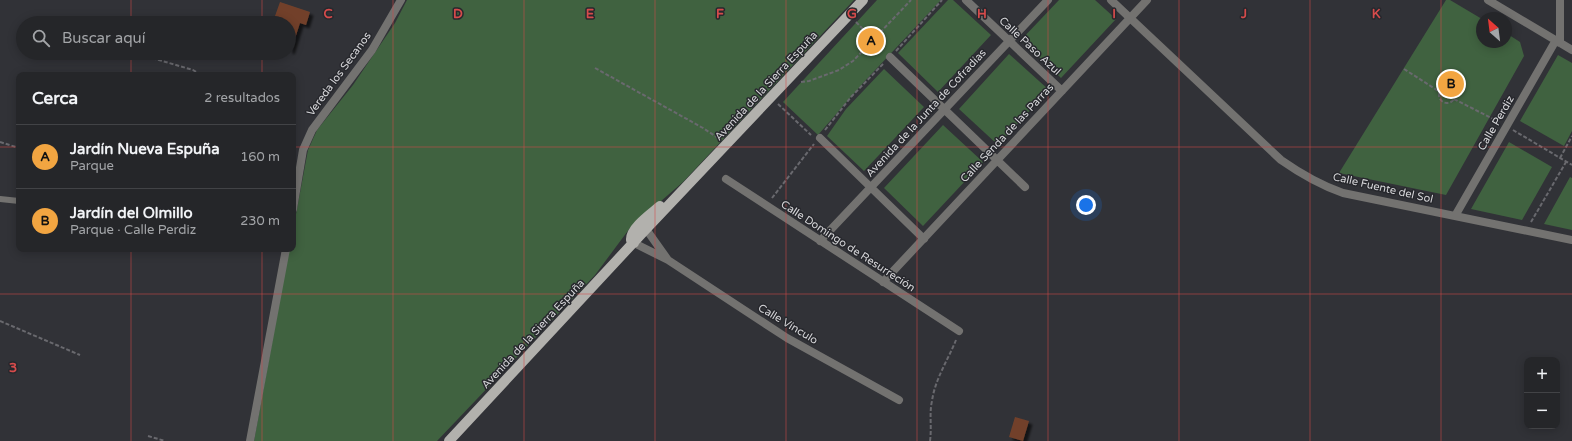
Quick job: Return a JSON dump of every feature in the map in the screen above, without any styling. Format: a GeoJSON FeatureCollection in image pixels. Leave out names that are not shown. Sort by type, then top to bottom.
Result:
{"type":"FeatureCollection","features":[{"type":"Feature","properties":{"kind":"main road","name":"Avenida de la Sierra Espuña"},"geometry":{"type":"LineString","coordinates":[[449,441],[646,229],[864,0]]}},
{"type":"Feature","properties":{"kind":"main road","name":"Avenida de la Sierra Espuña"},"geometry":{"type":"LineString","coordinates":[[634,243],[630,236],[643,221],[685,188]]}},
{"type":"Feature","properties":{"kind":"street","name":"Vereda los Secanos"},"geometry":{"type":"LineString","coordinates":[[296,191],[303,150],[312,130],[372,50],[401,0]]}},
{"type":"Feature","properties":{"kind":"street","name":"Calle Paso Azul"},"geometry":{"type":"LineString","coordinates":[[966,0],[1062,91]]}},
{"type":"Feature","properties":{"kind":"street","name":"Avenida de la Junta de Cofradías"},"geometry":{"type":"LineString","coordinates":[[820,241],[1048,0]]}},
{"type":"Feature","properties":{"kind":"street","name":"Calle Fuente del Sol"},"geometry":{"type":"LineString","coordinates":[[1111,0],[1281,160],[1304,176],[1344,193],[1572,240]]}},
{"type":"Feature","properties":{"kind":"street","name":"Calle Senda de las Parras"},"geometry":{"type":"LineString","coordinates":[[883,282],[1148,0]]}},
{"type":"Feature","properties":{"kind":"street"},"geometry":{"type":"LineString","coordinates":[[1488,0],[1572,50]]}},
{"type":"Feature","properties":{"kind":"street","name":"Calle Perdiz"},"geometry":{"type":"LineString","coordinates":[[1456,216],[1507,126],[1558,42],[1560,0]]}},
{"type":"Feature","properties":{"kind":"street"},"geometry":{"type":"LineString","coordinates":[[890,57],[1025,187]]}},
{"type":"Feature","properties":{"kind":"street"},"geometry":{"type":"LineString","coordinates":[[818,139],[924,239]]}},
{"type":"Feature","properties":{"kind":"street","name":"Calle Domingo de Resurreción"},"geometry":{"type":"LineString","coordinates":[[726,179],[959,331]]}},
{"type":"Feature","properties":{"kind":"street","name":"Calle Vínculo"},"geometry":{"type":"LineString","coordinates":[[646,229],[668,260]]}},
{"type":"Feature","properties":{"kind":"street","name":"Calle Vínculo"},"geometry":{"type":"LineString","coordinates":[[634,243],[668,260],[787,338],[899,400]]}},
{"type":"Feature","properties":{"kind":"street"},"geometry":{"type":"LineString","coordinates":[[250,441],[285,252]]}},
{"type":"Feature","properties":{"kind":"lane"},"geometry":{"type":"LineString","coordinates":[[0,199],[16,201]]}},
{"type":"Feature","properties":{"kind":"path"},"geometry":{"type":"LineString","coordinates":[[796,82],[809,81],[839,70],[853,61],[911,0]]}},
{"type":"Feature","properties":{"kind":"path"},"geometry":{"type":"LineString","coordinates":[[771,200],[851,97],[942,0]]}},
{"type":"Feature","properties":{"kind":"path"},"geometry":{"type":"LineString","coordinates":[[855,21],[890,57]]}},
{"type":"Feature","properties":{"kind":"path"},"geometry":{"type":"LineString","coordinates":[[159,60],[196,72]]}},
{"type":"Feature","properties":{"kind":"path"},"geometry":{"type":"LineString","coordinates":[[595,68],[676,115],[703,128],[727,145]]}},
{"type":"Feature","properties":{"kind":"path"},"geometry":{"type":"LineString","coordinates":[[1404,69],[1440,92]]}},
{"type":"Feature","properties":{"kind":"path"},"geometry":{"type":"LineString","coordinates":[[1446,88],[1451,88],[1454,92],[1454,99],[1450,103],[1445,103],[1440,97],[1440,92],[1446,88]]}},
{"type":"Feature","properties":{"kind":"path"},"geometry":{"type":"LineString","coordinates":[[1454,99],[1507,126],[1572,165]]}},
{"type":"Feature","properties":{"kind":"path"},"geometry":{"type":"LineString","coordinates":[[777,103],[818,139]]}},
{"type":"Feature","properties":{"kind":"path"},"geometry":{"type":"LineString","coordinates":[[1560,158],[1572,136]]}},
{"type":"Feature","properties":{"kind":"path"},"geometry":{"type":"LineString","coordinates":[[0,142],[16,147]]}},
{"type":"Feature","properties":{"kind":"path"},"geometry":{"type":"LineString","coordinates":[[1527,230],[1566,162]]}},
{"type":"Feature","properties":{"kind":"path"},"geometry":{"type":"LineString","coordinates":[[0,321],[80,355]]}},
{"type":"Feature","properties":{"kind":"path"},"geometry":{"type":"LineString","coordinates":[[930,441],[932,427],[930,415],[932,399],[941,372],[959,331]]}},
{"type":"Feature","properties":{"kind":"path"},"geometry":{"type":"LineString","coordinates":[[148,436],[165,441]]}},
{"type":"Feature","properties":{"kind":"green space"},"geometry":{"type":"Polygon","coordinates":[[[407,0],[854,0],[683,182],[630,228],[595,275],[437,441],[254,441],[288,252],[296,252],[296,214],[308,150],[317,130],[353,85],[395,23],[407,0]]]}},
{"type":"Feature","properties":{"kind":"green space"},"geometry":{"type":"Polygon","coordinates":[[[877,0],[941,0],[864,82],[818,135],[783,102],[877,0]]]}},
{"type":"Feature","properties":{"kind":"green space"},"geometry":{"type":"Polygon","coordinates":[[[948,0],[953,0],[991,35],[938,92],[898,53],[948,0]]]}},
{"type":"Feature","properties":{"kind":"green space"},"geometry":{"type":"Polygon","coordinates":[[[1059,0],[1095,0],[1116,19],[1061,78],[1021,40],[1059,0]]]}},
{"type":"Feature","properties":{"kind":"green space"},"geometry":{"type":"Polygon","coordinates":[[[1446,0],[1450,0],[1476,15],[1476,48],[1512,48],[1512,37],[1520,42],[1524,56],[1446,195],[1339,173],[1446,0]]]}},
{"type":"Feature","properties":{"kind":"green space"},"geometry":{"type":"Polygon","coordinates":[[[1009,54],[1049,90],[998,145],[959,109],[1009,54]]]}},
{"type":"Feature","properties":{"kind":"green space"},"geometry":{"type":"Polygon","coordinates":[[[1558,55],[1572,63],[1572,131],[1564,146],[1520,121],[1558,55]]]}},
{"type":"Feature","properties":{"kind":"green space"},"geometry":{"type":"Polygon","coordinates":[[[884,69],[924,107],[864,171],[827,136],[846,109],[884,69]]]}},
{"type":"Feature","properties":{"kind":"green space"},"geometry":{"type":"Polygon","coordinates":[[[943,125],[983,162],[923,226],[884,188],[943,125]]]}},
{"type":"Feature","properties":{"kind":"green space"},"geometry":{"type":"Polygon","coordinates":[[[1509,142],[1552,167],[1522,220],[1471,209],[1509,142]]]}},
{"type":"Feature","properties":{"kind":"green space"},"geometry":{"type":"Polygon","coordinates":[[[1570,177],[1572,178],[1572,230],[1544,224],[1570,177]]]}},
{"type":"Feature","properties":{"kind":"building"},"geometry":{"type":"Polygon","coordinates":[[[280,2],[310,12],[306,25],[300,23],[296,35],[296,16],[275,16],[280,2]]]}},
{"type":"Feature","properties":{"kind":"building"},"geometry":{"type":"Polygon","coordinates":[[[1015,417],[1029,421],[1023,441],[1009,437],[1015,417]]]}},
{"type":"Feature","properties":{"kind":"place","name":"Jardín Nueva Espuña"},"geometry":{"type":"Point","coordinates":[871,41]}},
{"type":"Feature","properties":{"kind":"place","name":"Jardín del Olmillo"},"geometry":{"type":"Point","coordinates":[1451,84]}}]}
